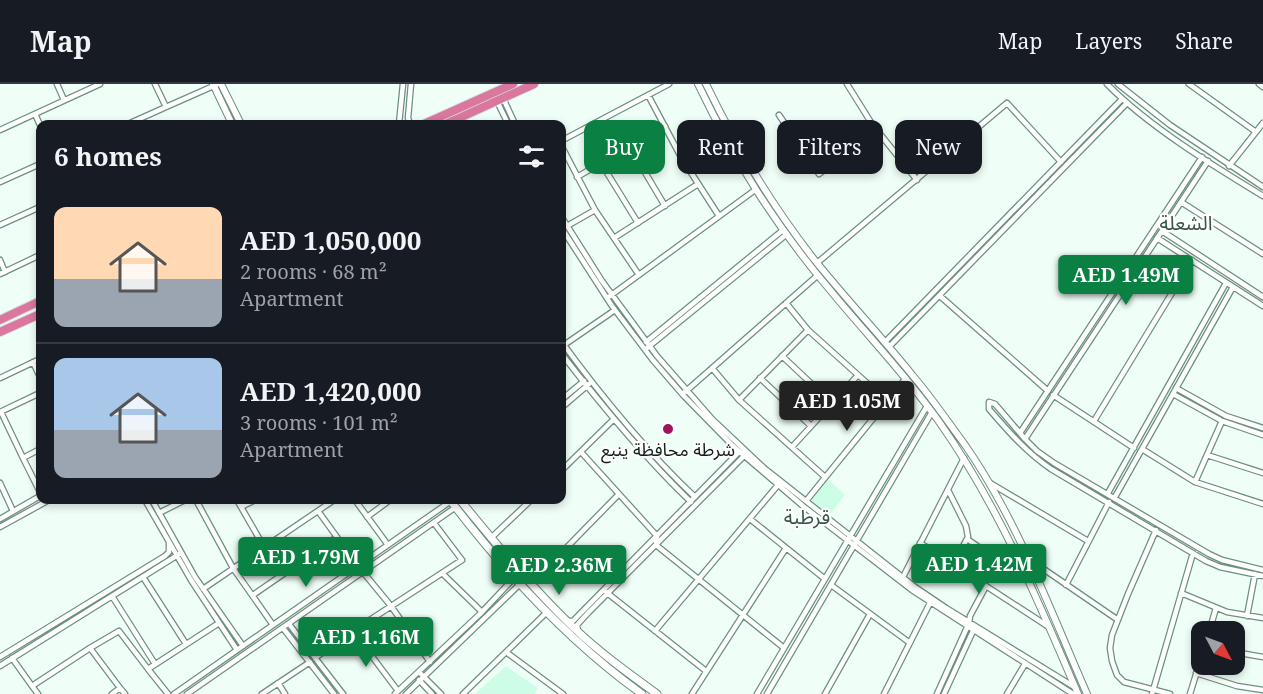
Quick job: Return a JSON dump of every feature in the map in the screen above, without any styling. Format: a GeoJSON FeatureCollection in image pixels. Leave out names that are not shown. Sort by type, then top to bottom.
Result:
{"type":"FeatureCollection","features":[{"type":"Feature","properties":{"kind":"highway"},"geometry":{"type":"LineString","coordinates":[[433,120],[513,84]]}},
{"type":"Feature","properties":{"kind":"highway"},"geometry":{"type":"LineString","coordinates":[[459,120],[534,84]]}},
{"type":"Feature","properties":{"kind":"highway"},"geometry":{"type":"LineString","coordinates":[[0,320],[36,303]]}},
{"type":"Feature","properties":{"kind":"highway"},"geometry":{"type":"LineString","coordinates":[[0,332],[36,316]]}},
{"type":"Feature","properties":{"kind":"main road"},"geometry":{"type":"LineString","coordinates":[[454,504],[517,581],[547,612],[596,658],[642,694]]}},
{"type":"Feature","properties":{"kind":"main road"},"geometry":{"type":"LineString","coordinates":[[463,504],[530,584],[578,632],[657,694]]}},
{"type":"Feature","properties":{"kind":"street"},"geometry":{"type":"LineString","coordinates":[[57,84],[64,100]]}},
{"type":"Feature","properties":{"kind":"street"},"geometry":{"type":"LineString","coordinates":[[0,130],[90,86],[100,84]]}},
{"type":"Feature","properties":{"kind":"street"},"geometry":{"type":"LineString","coordinates":[[155,84],[166,107]]}},
{"type":"Feature","properties":{"kind":"street"},"geometry":{"type":"LineString","coordinates":[[137,120],[217,84]]}},
{"type":"Feature","properties":{"kind":"street"},"geometry":{"type":"LineString","coordinates":[[217,84],[230,120]]}},
{"type":"Feature","properties":{"kind":"street"},"geometry":{"type":"LineString","coordinates":[[217,84],[239,120]]}},
{"type":"Feature","properties":{"kind":"street"},"geometry":{"type":"LineString","coordinates":[[399,120],[403,84]]}},
{"type":"Feature","properties":{"kind":"street"},"geometry":{"type":"LineString","coordinates":[[409,120],[411,84]]}},
{"type":"Feature","properties":{"kind":"street"},"geometry":{"type":"LineString","coordinates":[[490,94],[493,84]]}},
{"type":"Feature","properties":{"kind":"street"},"geometry":{"type":"LineString","coordinates":[[566,140],[669,84]]}},
{"type":"Feature","properties":{"kind":"street"},"geometry":{"type":"LineString","coordinates":[[698,84],[716,120]]}},
{"type":"Feature","properties":{"kind":"street"},"geometry":{"type":"LineString","coordinates":[[706,84],[750,168],[788,225],[817,263],[926,392],[989,483],[1028,558],[1087,694]]}},
{"type":"Feature","properties":{"kind":"street"},"geometry":{"type":"LineString","coordinates":[[847,84],[871,120]]}},
{"type":"Feature","properties":{"kind":"street"},"geometry":{"type":"LineString","coordinates":[[1107,84],[1127,103],[1202,157],[1263,196]]}},
{"type":"Feature","properties":{"kind":"street"},"geometry":{"type":"LineString","coordinates":[[1118,84],[1139,102],[1229,166],[1263,187]]}},
{"type":"Feature","properties":{"kind":"street"},"geometry":{"type":"LineString","coordinates":[[1189,84],[1256,132]]}},
{"type":"Feature","properties":{"kind":"street"},"geometry":{"type":"LineString","coordinates":[[1259,84],[1263,87]]}},
{"type":"Feature","properties":{"kind":"street"},"geometry":{"type":"LineString","coordinates":[[648,95],[662,120]]}},
{"type":"Feature","properties":{"kind":"street"},"geometry":{"type":"LineString","coordinates":[[887,345],[1122,99]]}},
{"type":"Feature","properties":{"kind":"street"},"geometry":{"type":"LineString","coordinates":[[500,100],[507,120]]}},
{"type":"Feature","properties":{"kind":"street"},"geometry":{"type":"LineString","coordinates":[[500,100],[512,120]]}},
{"type":"Feature","properties":{"kind":"street"},"geometry":{"type":"LineString","coordinates":[[817,263],[1007,103],[1061,162]]}},
{"type":"Feature","properties":{"kind":"street"},"geometry":{"type":"LineString","coordinates":[[887,345],[940,296],[1127,103]]}},
{"type":"Feature","properties":{"kind":"street"},"geometry":{"type":"LineString","coordinates":[[400,111],[404,115],[408,112]]}},
{"type":"Feature","properties":{"kind":"street"},"geometry":{"type":"LineString","coordinates":[[35,114],[38,120]]}},
{"type":"Feature","properties":{"kind":"street"},"geometry":{"type":"LineString","coordinates":[[779,115],[782,120]]}},
{"type":"Feature","properties":{"kind":"street"},"geometry":{"type":"LineString","coordinates":[[1229,166],[1263,123]]}},
{"type":"Feature","properties":{"kind":"street"},"geometry":{"type":"LineString","coordinates":[[665,126],[677,150]]}},
{"type":"Feature","properties":{"kind":"street"},"geometry":{"type":"LineString","coordinates":[[883,137],[917,180]]}},
{"type":"Feature","properties":{"kind":"street"},"geometry":{"type":"LineString","coordinates":[[566,154],[595,210],[639,275]]}},
{"type":"Feature","properties":{"kind":"street"},"geometry":{"type":"LineString","coordinates":[[1020,433],[1202,157]]}},
{"type":"Feature","properties":{"kind":"street"},"geometry":{"type":"LineString","coordinates":[[1025,439],[1208,161]]}},
{"type":"Feature","properties":{"kind":"street"},"geometry":{"type":"LineString","coordinates":[[0,182],[36,166]]}},
{"type":"Feature","properties":{"kind":"street"},"geometry":{"type":"LineString","coordinates":[[577,177],[584,173]]}},
{"type":"Feature","properties":{"kind":"street"},"geometry":{"type":"LineString","coordinates":[[609,174],[639,223]]}},
{"type":"Feature","properties":{"kind":"street"},"geometry":{"type":"LineString","coordinates":[[646,174],[664,206]]}},
{"type":"Feature","properties":{"kind":"street"},"geometry":{"type":"LineString","coordinates":[[691,174],[719,216]]}},
{"type":"Feature","properties":{"kind":"street"},"geometry":{"type":"LineString","coordinates":[[746,174],[785,232],[906,378],[964,459],[999,519],[1051,629],[1076,692]]}},
{"type":"Feature","properties":{"kind":"street"},"geometry":{"type":"LineString","coordinates":[[614,238],[698,184]]}},
{"type":"Feature","properties":{"kind":"street"},"geometry":{"type":"LineString","coordinates":[[609,297],[755,190]]}},
{"type":"Feature","properties":{"kind":"street"},"geometry":{"type":"LineString","coordinates":[[1181,202],[1263,254]]}},
{"type":"Feature","properties":{"kind":"street"},"geometry":{"type":"LineString","coordinates":[[0,225],[36,209]]}},
{"type":"Feature","properties":{"kind":"street"},"geometry":{"type":"LineString","coordinates":[[566,226],[595,210]]}},
{"type":"Feature","properties":{"kind":"street"},"geometry":{"type":"LineString","coordinates":[[566,230],[609,297],[646,346]]}},
{"type":"Feature","properties":{"kind":"street"},"geometry":{"type":"LineString","coordinates":[[1161,231],[1263,297]]}},
{"type":"Feature","properties":{"kind":"street"},"geometry":{"type":"LineString","coordinates":[[646,346],[785,232]]}},
{"type":"Feature","properties":{"kind":"street"},"geometry":{"type":"LineString","coordinates":[[1157,238],[1263,306]]}},
{"type":"Feature","properties":{"kind":"street"},"geometry":{"type":"LineString","coordinates":[[0,260],[3,273],[36,257]]}},
{"type":"Feature","properties":{"kind":"street"},"geometry":{"type":"LineString","coordinates":[[1094,421],[1192,260]]}},
{"type":"Feature","properties":{"kind":"street"},"geometry":{"type":"LineString","coordinates":[[685,393],[818,274]]}},
{"type":"Feature","properties":{"kind":"street"},"geometry":{"type":"LineString","coordinates":[[1108,493],[1227,283]]}},
{"type":"Feature","properties":{"kind":"street"},"geometry":{"type":"LineString","coordinates":[[1115,497],[1233,287]]}},
{"type":"Feature","properties":{"kind":"street"},"geometry":{"type":"LineString","coordinates":[[940,296],[1048,391]]}},
{"type":"Feature","properties":{"kind":"street"},"geometry":{"type":"LineString","coordinates":[[609,297],[615,310],[685,393],[739,452],[778,485],[849,538]]}},
{"type":"Feature","properties":{"kind":"street"},"geometry":{"type":"LineString","coordinates":[[786,303],[808,330],[887,401]]}},
{"type":"Feature","properties":{"kind":"street"},"geometry":{"type":"LineString","coordinates":[[566,341],[615,310]]}},
{"type":"Feature","properties":{"kind":"street"},"geometry":{"type":"LineString","coordinates":[[739,400],[808,330]]}},
{"type":"Feature","properties":{"kind":"street"},"geometry":{"type":"LineString","coordinates":[[566,348],[618,416],[694,501]]}},
{"type":"Feature","properties":{"kind":"street"},"geometry":{"type":"LineString","coordinates":[[783,356],[832,403]]}},
{"type":"Feature","properties":{"kind":"street"},"geometry":{"type":"LineString","coordinates":[[566,359],[613,421],[657,469],[694,501],[700,501],[744,456]]}},
{"type":"Feature","properties":{"kind":"street"},"geometry":{"type":"LineString","coordinates":[[0,378],[36,361]]}},
{"type":"Feature","properties":{"kind":"street"},"geometry":{"type":"LineString","coordinates":[[33,362],[36,368]]}},
{"type":"Feature","properties":{"kind":"street"},"geometry":{"type":"LineString","coordinates":[[712,368],[739,400],[825,477]]}},
{"type":"Feature","properties":{"kind":"street"},"geometry":{"type":"LineString","coordinates":[[792,447],[858,375]]}},
{"type":"Feature","properties":{"kind":"street"},"geometry":{"type":"LineString","coordinates":[[760,378],[811,426]]}},
{"type":"Feature","properties":{"kind":"street"},"geometry":{"type":"LineString","coordinates":[[806,501],[906,378]]}},
{"type":"Feature","properties":{"kind":"street"},"geometry":{"type":"LineString","coordinates":[[566,397],[590,380]]}},
{"type":"Feature","properties":{"kind":"street"},"geometry":{"type":"LineString","coordinates":[[566,403],[585,384]]}},
{"type":"Feature","properties":{"kind":"street"},"geometry":{"type":"LineString","coordinates":[[1176,388],[1226,416],[1263,428]]}},
{"type":"Feature","properties":{"kind":"street"},"geometry":{"type":"LineString","coordinates":[[685,393],[764,468],[855,544],[931,601],[1025,664],[1076,692]]}},
{"type":"Feature","properties":{"kind":"street"},"geometry":{"type":"LineString","coordinates":[[1173,394],[1222,422],[1263,435]]}},
{"type":"Feature","properties":{"kind":"street"},"geometry":{"type":"LineString","coordinates":[[36,395],[0,412],[36,486]]}},
{"type":"Feature","properties":{"kind":"street"},"geometry":{"type":"LineString","coordinates":[[1053,395],[1134,447]]}},
{"type":"Feature","properties":{"kind":"street"},"geometry":{"type":"LineString","coordinates":[[1263,570],[1222,560],[1209,554],[1054,463],[1037,451],[995,404],[989,402],[989,409],[1032,456],[1220,567],[1263,576]]}},
{"type":"Feature","properties":{"kind":"street"},"geometry":{"type":"LineString","coordinates":[[757,694],[927,406]]}},
{"type":"Feature","properties":{"kind":"street"},"geometry":{"type":"LineString","coordinates":[[767,694],[932,412]]}},
{"type":"Feature","properties":{"kind":"street"},"geometry":{"type":"LineString","coordinates":[[566,466],[618,416]]}},
{"type":"Feature","properties":{"kind":"street"},"geometry":{"type":"LineString","coordinates":[[1195,482],[1222,422]]}},
{"type":"Feature","properties":{"kind":"street"},"geometry":{"type":"LineString","coordinates":[[1142,449],[1195,482],[1263,504]]}},
{"type":"Feature","properties":{"kind":"street"},"geometry":{"type":"LineString","coordinates":[[23,458],[36,451]]}},
{"type":"Feature","properties":{"kind":"street"},"geometry":{"type":"LineString","coordinates":[[580,452],[657,536],[656,545]]}},
{"type":"Feature","properties":{"kind":"street"},"geometry":{"type":"LineString","coordinates":[[567,621],[573,621],[656,545],[739,452]]}},
{"type":"Feature","properties":{"kind":"street"},"geometry":{"type":"LineString","coordinates":[[1207,455],[1263,473]]}},
{"type":"Feature","properties":{"kind":"street"},"geometry":{"type":"LineString","coordinates":[[903,578],[964,459]]}},
{"type":"Feature","properties":{"kind":"street"},"geometry":{"type":"LineString","coordinates":[[0,483],[13,512]]}},
{"type":"Feature","properties":{"kind":"street"},"geometry":{"type":"LineString","coordinates":[[989,483],[1088,541]]}},
{"type":"Feature","properties":{"kind":"street"},"geometry":{"type":"LineString","coordinates":[[655,631],[778,485]]}},
{"type":"Feature","properties":{"kind":"street"},"geometry":{"type":"LineString","coordinates":[[948,490],[966,525],[967,539],[953,565]]}},
{"type":"Feature","properties":{"kind":"street"},"geometry":{"type":"LineString","coordinates":[[530,584],[619,494]]}},
{"type":"Feature","properties":{"kind":"street"},"geometry":{"type":"LineString","coordinates":[[0,519],[36,497]]}},
{"type":"Feature","properties":{"kind":"street"},"geometry":{"type":"LineString","coordinates":[[578,632],[577,626],[606,592],[657,536],[694,501]]}},
{"type":"Feature","properties":{"kind":"street"},"geometry":{"type":"LineString","coordinates":[[1066,585],[1109,502]]}},
{"type":"Feature","properties":{"kind":"street"},"geometry":{"type":"LineString","coordinates":[[0,527],[42,504]]}},
{"type":"Feature","properties":{"kind":"street"},"geometry":{"type":"LineString","coordinates":[[147,504],[169,542],[243,646]]}},
{"type":"Feature","properties":{"kind":"street"},"geometry":{"type":"LineString","coordinates":[[154,504],[179,554],[237,650]]}},
{"type":"Feature","properties":{"kind":"street"},"geometry":{"type":"LineString","coordinates":[[159,513],[177,504]]}},
{"type":"Feature","properties":{"kind":"street"},"geometry":{"type":"LineString","coordinates":[[198,504],[233,568],[273,625]]}},
{"type":"Feature","properties":{"kind":"street"},"geometry":{"type":"LineString","coordinates":[[239,504],[264,547]]}},
{"type":"Feature","properties":{"kind":"street"},"geometry":{"type":"LineString","coordinates":[[241,507],[247,504]]}},
{"type":"Feature","properties":{"kind":"street"},"geometry":{"type":"LineString","coordinates":[[203,589],[328,504]]}},
{"type":"Feature","properties":{"kind":"street"},"geometry":{"type":"LineString","coordinates":[[358,504],[388,545]]}},
{"type":"Feature","properties":{"kind":"street"},"geometry":{"type":"LineString","coordinates":[[367,517],[385,504]]}},
{"type":"Feature","properties":{"kind":"street"},"geometry":{"type":"LineString","coordinates":[[174,694],[388,545],[451,504]]}},
{"type":"Feature","properties":{"kind":"street"},"geometry":{"type":"LineString","coordinates":[[187,694],[434,523],[452,504]]}},
{"type":"Feature","properties":{"kind":"street"},"geometry":{"type":"LineString","coordinates":[[491,538],[526,505]]}},
{"type":"Feature","properties":{"kind":"street"},"geometry":{"type":"LineString","coordinates":[[318,511],[358,566]]}},
{"type":"Feature","properties":{"kind":"street"},"geometry":{"type":"LineString","coordinates":[[750,519],[825,579]]}},
{"type":"Feature","properties":{"kind":"street"},"geometry":{"type":"LineString","coordinates":[[315,658],[462,560],[434,523]]}},
{"type":"Feature","properties":{"kind":"street"},"geometry":{"type":"LineString","coordinates":[[1156,530],[1118,620],[1110,648],[1117,675],[1124,682],[1153,692],[1170,694]]}},
{"type":"Feature","properties":{"kind":"street"},"geometry":{"type":"LineString","coordinates":[[253,595],[337,537]]}},
{"type":"Feature","properties":{"kind":"street"},"geometry":{"type":"LineString","coordinates":[[967,539],[996,559]]}},
{"type":"Feature","properties":{"kind":"street"},"geometry":{"type":"LineString","coordinates":[[0,657],[165,556],[169,552],[169,542]]}},
{"type":"Feature","properties":{"kind":"street"},"geometry":{"type":"LineString","coordinates":[[920,543],[1051,629]]}},
{"type":"Feature","properties":{"kind":"street"},"geometry":{"type":"LineString","coordinates":[[855,544],[931,601]]}},
{"type":"Feature","properties":{"kind":"street"},"geometry":{"type":"LineString","coordinates":[[656,545],[784,648]]}},
{"type":"Feature","properties":{"kind":"street"},"geometry":{"type":"LineString","coordinates":[[692,694],[786,548]]}},
{"type":"Feature","properties":{"kind":"street"},"geometry":{"type":"LineString","coordinates":[[1153,692],[1193,552]]}},
{"type":"Feature","properties":{"kind":"street"},"geometry":{"type":"LineString","coordinates":[[0,666],[179,554]]}},
{"type":"Feature","properties":{"kind":"street"},"geometry":{"type":"LineString","coordinates":[[1028,558],[1118,620]]}},
{"type":"Feature","properties":{"kind":"street"},"geometry":{"type":"LineString","coordinates":[[363,572],[391,606],[430,662]]}},
{"type":"Feature","properties":{"kind":"street"},"geometry":{"type":"LineString","coordinates":[[442,573],[482,612]]}},
{"type":"Feature","properties":{"kind":"street"},"geometry":{"type":"LineString","coordinates":[[1247,616],[1255,574]]}},
{"type":"Feature","properties":{"kind":"street"},"geometry":{"type":"LineString","coordinates":[[143,577],[186,644]]}},
{"type":"Feature","properties":{"kind":"street"},"geometry":{"type":"LineString","coordinates":[[353,631],[397,693],[517,581]]}},
{"type":"Feature","properties":{"kind":"street"},"geometry":{"type":"LineString","coordinates":[[406,694],[517,581]]}},
{"type":"Feature","properties":{"kind":"street"},"geometry":{"type":"LineString","coordinates":[[831,585],[910,643]]}},
{"type":"Feature","properties":{"kind":"street"},"geometry":{"type":"LineString","coordinates":[[937,694],[968,625],[970,615],[986,586]]}},
{"type":"Feature","properties":{"kind":"street"},"geometry":{"type":"LineString","coordinates":[[606,592],[706,671]]}},
{"type":"Feature","properties":{"kind":"street"},"geometry":{"type":"LineString","coordinates":[[1181,593],[1227,612],[1263,618]]}},
{"type":"Feature","properties":{"kind":"street"},"geometry":{"type":"LineString","coordinates":[[112,596],[155,664]]}},
{"type":"Feature","properties":{"kind":"street"},"geometry":{"type":"LineString","coordinates":[[884,694],[931,601]]}},
{"type":"Feature","properties":{"kind":"street"},"geometry":{"type":"LineString","coordinates":[[1212,621],[1216,608]]}},
{"type":"Feature","properties":{"kind":"street"},"geometry":{"type":"LineString","coordinates":[[463,694],[547,612]]}},
{"type":"Feature","properties":{"kind":"street"},"geometry":{"type":"LineString","coordinates":[[825,694],[870,614]]}},
{"type":"Feature","properties":{"kind":"street"},"geometry":{"type":"LineString","coordinates":[[148,669],[219,623]]}},
{"type":"Feature","properties":{"kind":"street"},"geometry":{"type":"LineString","coordinates":[[289,624],[343,694]]}},
{"type":"Feature","properties":{"kind":"street"},"geometry":{"type":"LineString","coordinates":[[32,686],[130,625]]}},
{"type":"Feature","properties":{"kind":"street"},"geometry":{"type":"LineString","coordinates":[[283,628],[334,694]]}},
{"type":"Feature","properties":{"kind":"street"},"geometry":{"type":"LineString","coordinates":[[974,629],[1076,692]]}},
{"type":"Feature","properties":{"kind":"street"},"geometry":{"type":"LineString","coordinates":[[940,687],[947,693],[974,629]]}},
{"type":"Feature","properties":{"kind":"street"},"geometry":{"type":"LineString","coordinates":[[119,631],[168,694]]}},
{"type":"Feature","properties":{"kind":"street"},"geometry":{"type":"LineString","coordinates":[[90,648],[125,694]]}},
{"type":"Feature","properties":{"kind":"street"},"geometry":{"type":"LineString","coordinates":[[506,652],[563,694]]}},
{"type":"Feature","properties":{"kind":"street"},"geometry":{"type":"LineString","coordinates":[[1245,654],[1263,657]]}},
{"type":"Feature","properties":{"kind":"street"},"geometry":{"type":"LineString","coordinates":[[12,658],[38,694]]}},
{"type":"Feature","properties":{"kind":"street"},"geometry":{"type":"LineString","coordinates":[[262,694],[310,662]]}},
{"type":"Feature","properties":{"kind":"street"},"geometry":{"type":"LineString","coordinates":[[1007,694],[1025,664]]}},
{"type":"Feature","properties":{"kind":"street"},"geometry":{"type":"LineString","coordinates":[[417,674],[441,694]]}},
{"type":"Feature","properties":{"kind":"street"},"geometry":{"type":"LineString","coordinates":[[1190,694],[1195,675]]}},
{"type":"Feature","properties":{"kind":"street"},"geometry":{"type":"LineString","coordinates":[[1202,675],[1237,686],[1263,690]]}},
{"type":"Feature","properties":{"kind":"street"},"geometry":{"type":"LineString","coordinates":[[422,679],[432,694]]}},
{"type":"Feature","properties":{"kind":"street"},"geometry":{"type":"LineString","coordinates":[[278,683],[285,694]]}},
{"type":"Feature","properties":{"kind":"street"},"geometry":{"type":"LineString","coordinates":[[112,694],[120,688]]}},
{"type":"Feature","properties":{"kind":"shaded area"},"geometry":{"type":"Polygon","coordinates":[[[828,479],[845,495],[828,517],[810,502],[828,479]]]}},
{"type":"Feature","properties":{"kind":"shaded area"},"geometry":{"type":"Polygon","coordinates":[[[506,666],[538,688],[534,694],[475,694],[506,666]]]}},
{"type":"Feature","properties":{"kind":"place","name":"شرطة محافظة ينبع"},"geometry":{"type":"Point","coordinates":[668,429]}},
{"type":"Feature","properties":{"kind":"district","name":"الشعلة"},"geometry":{"type":"Point","coordinates":[1186,222]}},
{"type":"Feature","properties":{"kind":"district","name":"قرطبة"},"geometry":{"type":"Point","coordinates":[807,516]}}]}
